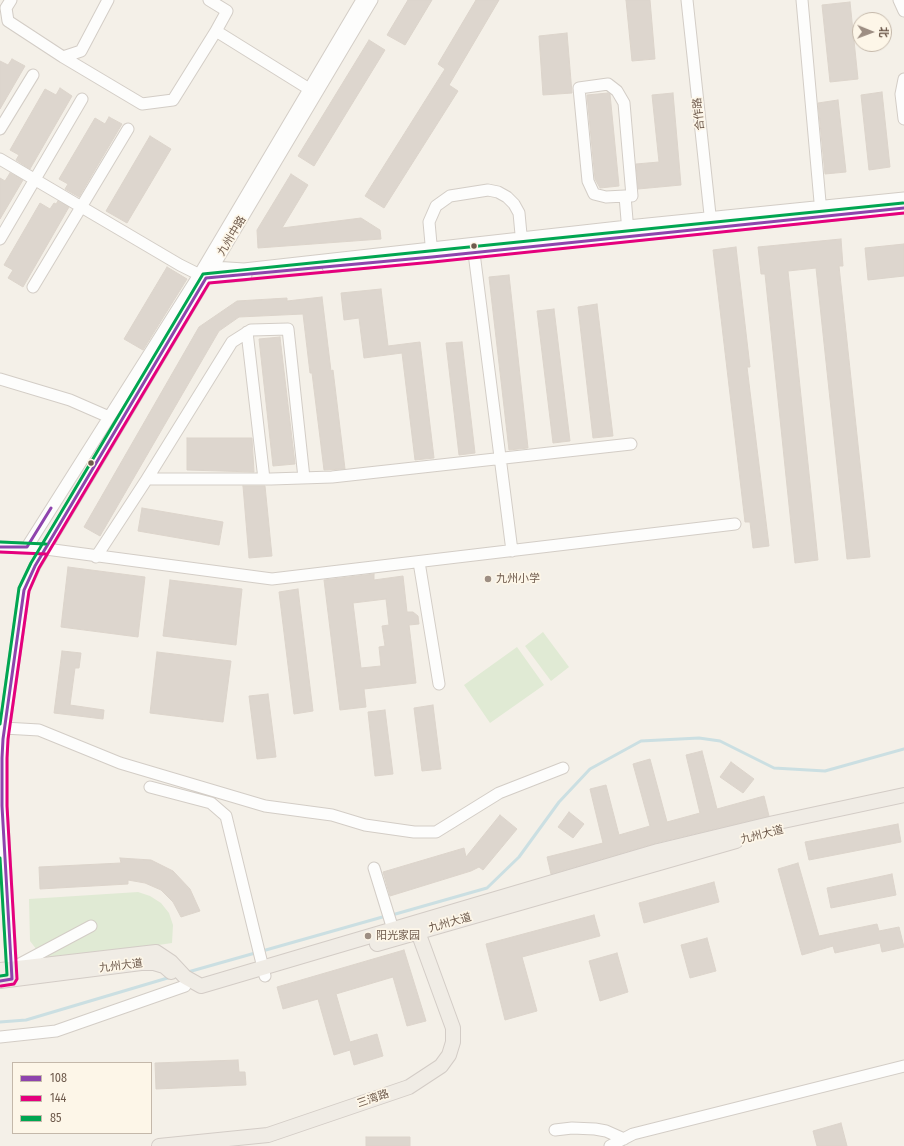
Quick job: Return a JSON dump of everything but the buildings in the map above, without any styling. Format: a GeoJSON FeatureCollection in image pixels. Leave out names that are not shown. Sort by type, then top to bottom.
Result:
{"type":"FeatureCollection","features":[{"type":"Feature","properties":{"kind":"main road"},"geometry":{"type":"LineString","coordinates":[[393,930],[658,851],[774,823],[904,795]]}},
{"type":"Feature","properties":{"kind":"main road","name":"九州大道"},"geometry":{"type":"LineString","coordinates":[[6,975],[141,963],[167,964],[184,982],[200,991],[210,991],[264,968],[393,930],[418,932],[764,833],[904,805]]}},
{"type":"Feature","properties":{"kind":"main road","name":"三湾路"},"geometry":{"type":"LineString","coordinates":[[159,1146],[268,1135],[409,1087],[441,1066],[451,1048],[454,1028],[418,932]]}},
{"type":"Feature","properties":{"kind":"street"},"geometry":{"type":"LineString","coordinates":[[11,0],[6,8],[8,21],[63,57],[142,104],[173,100],[228,11],[209,0]]}},
{"type":"Feature","properties":{"kind":"street"},"geometry":{"type":"LineString","coordinates":[[63,57],[81,51],[108,0]]}},
{"type":"Feature","properties":{"kind":"street"},"geometry":{"type":"LineString","coordinates":[[216,31],[312,91],[362,0]]}},
{"type":"Feature","properties":{"kind":"street","name":"九州中路"},"geometry":{"type":"LineString","coordinates":[[6,975],[2,758],[4,728],[24,590],[46,548],[312,91],[372,0]]}},
{"type":"Feature","properties":{"kind":"street","name":"合作路"},"geometry":{"type":"LineString","coordinates":[[687,0],[711,223]]}},
{"type":"Feature","properties":{"kind":"street"},"geometry":{"type":"LineString","coordinates":[[802,0],[820,212]]}},
{"type":"Feature","properties":{"kind":"street"},"geometry":{"type":"LineString","coordinates":[[899,0],[904,11]]}},
{"type":"Feature","properties":{"kind":"street"},"geometry":{"type":"LineString","coordinates":[[0,129],[33,75]]}},
{"type":"Feature","properties":{"kind":"street"},"geometry":{"type":"LineString","coordinates":[[904,79],[901,94],[904,119]]}},
{"type":"Feature","properties":{"kind":"street"},"geometry":{"type":"LineString","coordinates":[[608,84],[617,91],[624,104],[632,196],[625,196],[606,197],[594,194],[588,182],[578,88],[608,84]]}},
{"type":"Feature","properties":{"kind":"street"},"geometry":{"type":"LineString","coordinates":[[0,239],[82,99]]}},
{"type":"Feature","properties":{"kind":"street"},"geometry":{"type":"LineString","coordinates":[[33,287],[128,129]]}},
{"type":"Feature","properties":{"kind":"street"},"geometry":{"type":"LineString","coordinates":[[0,159],[81,207],[206,271],[431,253],[628,231],[820,212],[904,208]]}},
{"type":"Feature","properties":{"kind":"street"},"geometry":{"type":"LineString","coordinates":[[431,253],[429,222],[436,206],[450,196],[488,190],[498,192],[508,197],[514,204],[519,213],[522,243]]}},
{"type":"Feature","properties":{"kind":"street"},"geometry":{"type":"LineString","coordinates":[[625,196],[628,231]]}},
{"type":"Feature","properties":{"kind":"street"},"geometry":{"type":"LineString","coordinates":[[820,212],[904,198]]}},
{"type":"Feature","properties":{"kind":"street"},"geometry":{"type":"LineString","coordinates":[[431,253],[474,253],[522,243]]}},
{"type":"Feature","properties":{"kind":"street"},"geometry":{"type":"LineString","coordinates":[[474,253],[512,551]]}},
{"type":"Feature","properties":{"kind":"street"},"geometry":{"type":"LineString","coordinates":[[27,547],[109,417],[206,271]]}},
{"type":"Feature","properties":{"kind":"street"},"geometry":{"type":"LineString","coordinates":[[96,557],[147,479],[232,342],[251,330],[288,329],[304,478]]}},
{"type":"Feature","properties":{"kind":"street"},"geometry":{"type":"LineString","coordinates":[[247,332],[264,479]]}},
{"type":"Feature","properties":{"kind":"street"},"geometry":{"type":"LineString","coordinates":[[0,379],[70,400],[109,417]]}},
{"type":"Feature","properties":{"kind":"street"},"geometry":{"type":"LineString","coordinates":[[147,479],[264,479],[340,476],[500,460],[631,444]]}},
{"type":"Feature","properties":{"kind":"street"},"geometry":{"type":"LineString","coordinates":[[0,547],[46,548],[96,557],[272,579],[736,524]]}},
{"type":"Feature","properties":{"kind":"street"},"geometry":{"type":"LineString","coordinates":[[419,562],[439,684]]}},
{"type":"Feature","properties":{"kind":"street"},"geometry":{"type":"LineString","coordinates":[[4,728],[39,730],[120,763],[265,806],[332,815],[365,825],[414,832],[436,832],[499,793],[563,768]]}},
{"type":"Feature","properties":{"kind":"street"},"geometry":{"type":"LineString","coordinates":[[150,787],[211,803],[226,816],[264,968]]}},
{"type":"Feature","properties":{"kind":"street"},"geometry":{"type":"LineString","coordinates":[[374,868],[393,930]]}},
{"type":"Feature","properties":{"kind":"street"},"geometry":{"type":"LineString","coordinates":[[6,975],[91,926]]}},
{"type":"Feature","properties":{"kind":"street"},"geometry":{"type":"LineString","coordinates":[[0,1037],[56,1032],[184,982]]}},
{"type":"Feature","properties":{"kind":"street"},"geometry":{"type":"LineString","coordinates":[[610,1146],[633,1134],[904,1066]]}},
{"type":"Feature","properties":{"kind":"street"},"geometry":{"type":"LineString","coordinates":[[555,1130],[572,1128],[595,1129],[606,1131],[624,1139]]}},
{"type":"Feature","properties":{"kind":"green space"},"geometry":{"type":"Polygon","coordinates":[[[543,632],[569,667],[551,681],[525,646],[543,632]]]}},
{"type":"Feature","properties":{"kind":"green space"},"geometry":{"type":"Polygon","coordinates":[[[517,647],[544,685],[490,723],[464,685],[517,647]]]}},
{"type":"Feature","properties":{"kind":"green space"},"geometry":{"type":"Polygon","coordinates":[[[138,892],[150,896],[161,903],[169,913],[173,925],[172,943],[56,960],[40,954],[30,941],[29,899],[138,892]]]}},
{"type":"Feature","properties":{"kind":"waterway"},"geometry":{"type":"LineString","coordinates":[[392,915],[487,888],[519,857],[559,802],[590,769],[641,741],[699,738],[720,741],[774,768],[825,771],[904,749]]}},
{"type":"Feature","properties":{"kind":"waterway"},"geometry":{"type":"LineString","coordinates":[[188,972],[386,916]]}},
{"type":"Feature","properties":{"kind":"waterway"},"geometry":{"type":"LineString","coordinates":[[0,1022],[26,1020],[171,977]]}},
{"type":"Feature","properties":{"kind":"transit line","name":"85"},"geometry":{"type":"LineString","coordinates":[[0,724],[19,588],[31,563],[203,274],[903,203]]}},
{"type":"Feature","properties":{"kind":"transit line","name":"108"},"geometry":{"type":"LineString","coordinates":[[206,278],[432,257],[904,208]]}},
{"type":"Feature","properties":{"kind":"transit line","name":"144"},"geometry":{"type":"LineString","coordinates":[[1,986],[14,984],[17,979],[7,806],[7,758],[8,739],[29,591],[39,568],[209,283],[433,262],[904,213]]}},
{"type":"Feature","properties":{"kind":"transit line","name":"108"},"geometry":{"type":"LineString","coordinates":[[0,981],[12,979],[2,806],[2,758],[3,739],[24,590],[35,566],[206,278]]}},
{"type":"Feature","properties":{"kind":"transit line","name":"108"},"geometry":{"type":"LineString","coordinates":[[0,547],[27,547],[51,508]]}},
{"type":"Feature","properties":{"kind":"transit line","name":"85"},"geometry":{"type":"LineString","coordinates":[[0,542],[46,544]]}},
{"type":"Feature","properties":{"kind":"transit line","name":"144"},"geometry":{"type":"LineString","coordinates":[[0,552],[46,554]]}},
{"type":"Feature","properties":{"kind":"transit line","name":"85"},"geometry":{"type":"LineString","coordinates":[[0,858],[7,975],[0,976]]}},
{"type":"Feature","properties":{"kind":"place","name":"九州小学"},"geometry":{"type":"Point","coordinates":[488,579]}},
{"type":"Feature","properties":{"kind":"place","name":"阳光家园"},"geometry":{"type":"Point","coordinates":[368,936]}}]}
